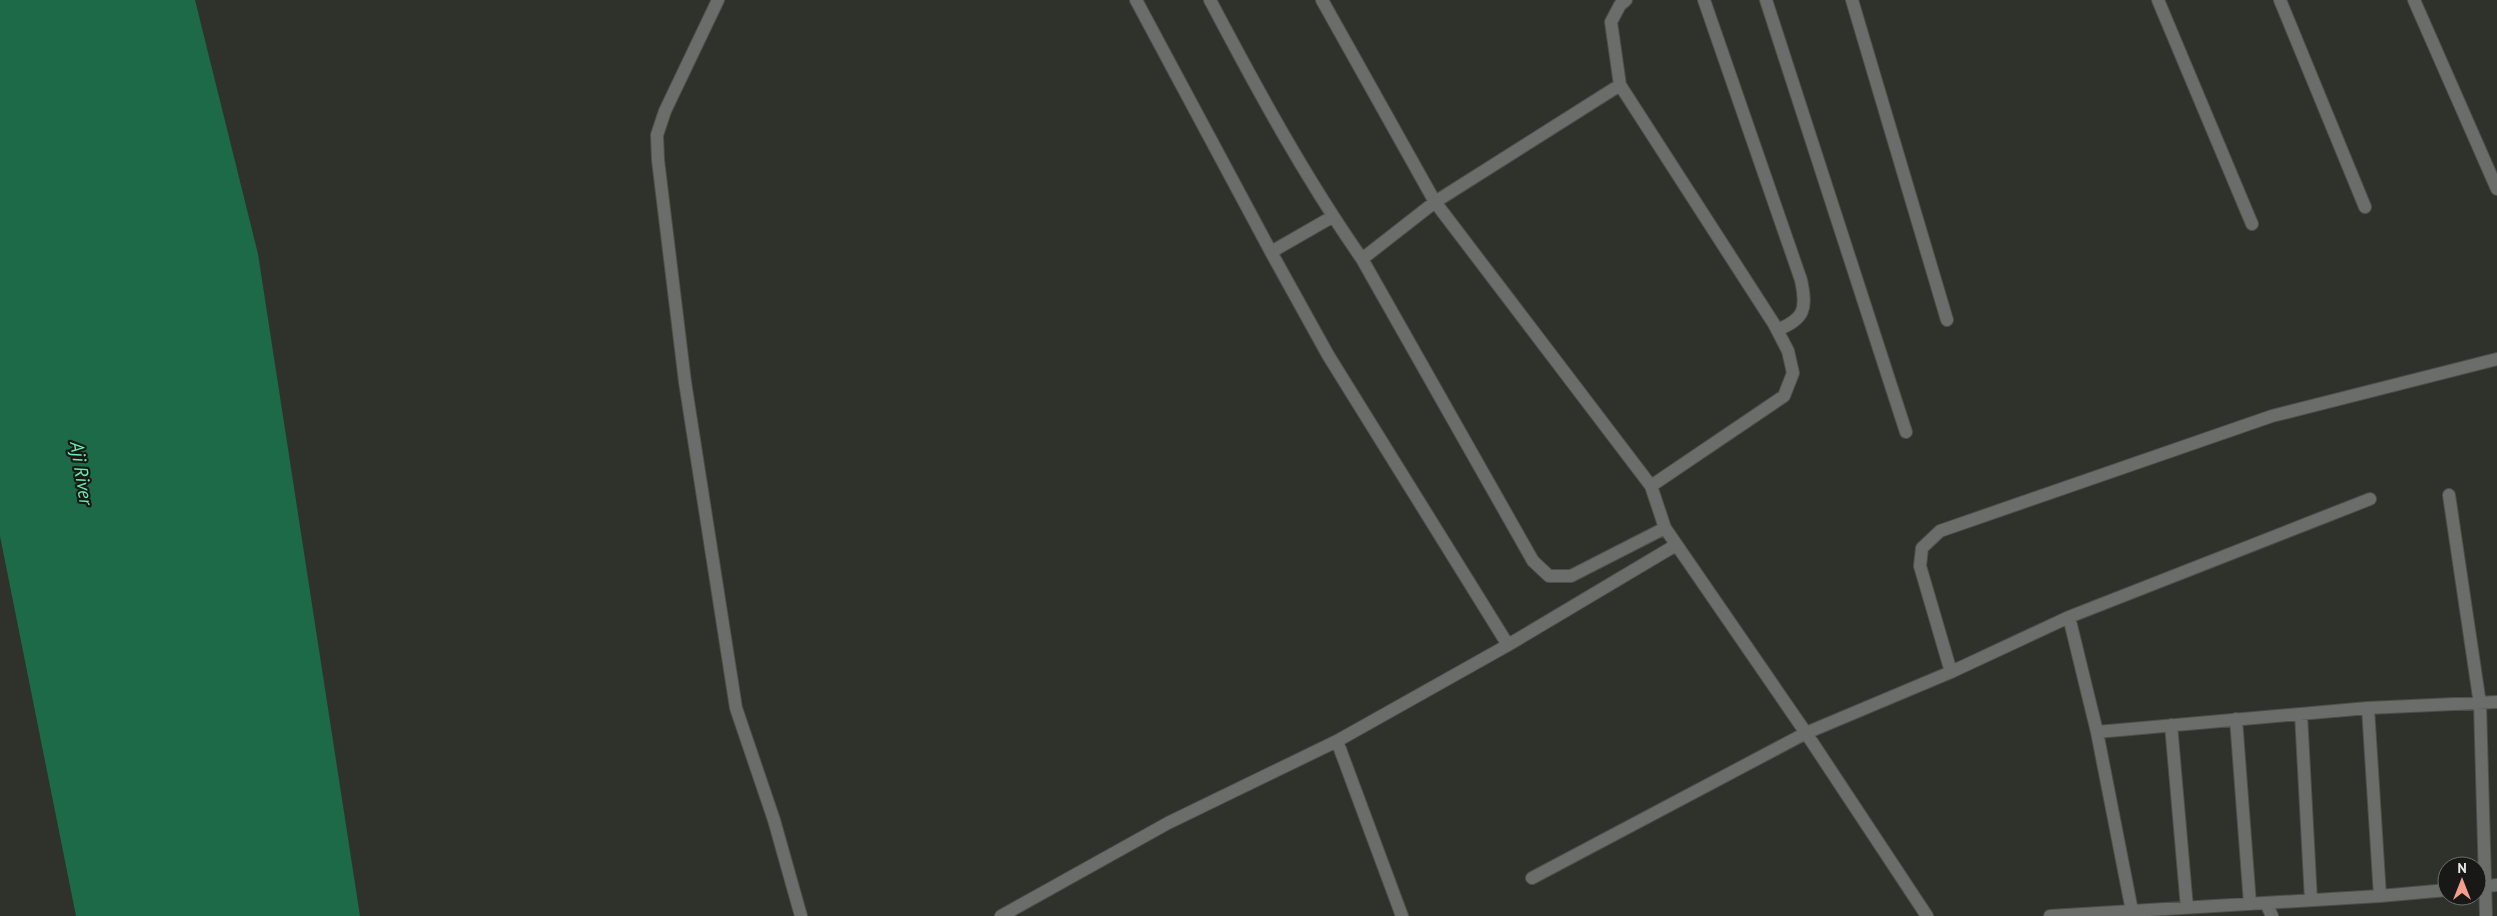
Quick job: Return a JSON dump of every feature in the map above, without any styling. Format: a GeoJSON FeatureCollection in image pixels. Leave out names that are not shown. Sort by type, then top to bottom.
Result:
{"type":"FeatureCollection","features":[{"type":"Feature","properties":{"kind":"street"},"geometry":{"type":"LineString","coordinates":[[718,0],[665,111],[657,135],[658,160],[685,382],[736,708],[774,820],[801,916]]}},
{"type":"Feature","properties":{"kind":"street"},"geometry":{"type":"LineString","coordinates":[[1136,0],[1328,355],[1508,645]]}},
{"type":"Feature","properties":{"kind":"street"},"geometry":{"type":"LineString","coordinates":[[1210,0],[1262,100],[1332,217],[1362,259],[1533,561],[1549,576],[1571,576],[1665,528]]}},
{"type":"Feature","properties":{"kind":"street"},"geometry":{"type":"LineString","coordinates":[[1322,0],[1435,202],[1651,486],[1665,528],[1806,733],[1927,916]]}},
{"type":"Feature","properties":{"kind":"street"},"geometry":{"type":"LineString","coordinates":[[1626,0],[1620,5],[1611,22],[1620,85],[1777,330],[1788,351],[1793,373],[1784,396],[1651,486]]}},
{"type":"Feature","properties":{"kind":"street"},"geometry":{"type":"LineString","coordinates":[[1704,0],[1801,280],[1805,299],[1802,314],[1793,323],[1777,330]]}},
{"type":"Feature","properties":{"kind":"street"},"geometry":{"type":"LineString","coordinates":[[1766,0],[1906,432]]}},
{"type":"Feature","properties":{"kind":"street"},"geometry":{"type":"LineString","coordinates":[[1852,0],[1947,320]]}},
{"type":"Feature","properties":{"kind":"street"},"geometry":{"type":"LineString","coordinates":[[2158,0],[2252,224]]}},
{"type":"Feature","properties":{"kind":"street"},"geometry":{"type":"LineString","coordinates":[[2280,0],[2365,207]]}},
{"type":"Feature","properties":{"kind":"street"},"geometry":{"type":"LineString","coordinates":[[2414,0],[2497,189]]}},
{"type":"Feature","properties":{"kind":"street"},"geometry":{"type":"LineString","coordinates":[[1362,259],[1435,202],[1620,85]]}},
{"type":"Feature","properties":{"kind":"street"},"geometry":{"type":"LineString","coordinates":[[1272,252],[1332,217]]}},
{"type":"Feature","properties":{"kind":"street"},"geometry":{"type":"LineString","coordinates":[[1951,672],[1920,566],[1922,548],[1940,531],[2272,416],[2497,359]]}},
{"type":"Feature","properties":{"kind":"street"},"geometry":{"type":"LineString","coordinates":[[2450,495],[2480,704],[2486,856]]}},
{"type":"Feature","properties":{"kind":"street"},"geometry":{"type":"LineString","coordinates":[[1532,878],[1806,733],[1951,672],[2068,617],[2370,499]]}},
{"type":"Feature","properties":{"kind":"street"},"geometry":{"type":"LineString","coordinates":[[1002,916],[1168,824],[1337,740],[1508,645],[1676,545]]}},
{"type":"Feature","properties":{"kind":"street"},"geometry":{"type":"LineString","coordinates":[[2068,617],[2096,732],[2132,911]]}},
{"type":"Feature","properties":{"kind":"street"},"geometry":{"type":"LineString","coordinates":[[2096,732],[2368,708],[2497,702]]}},
{"type":"Feature","properties":{"kind":"street"},"geometry":{"type":"LineString","coordinates":[[2368,708],[2380,896]]}},
{"type":"Feature","properties":{"kind":"street"},"geometry":{"type":"LineString","coordinates":[[2301,714],[2311,900]]}},
{"type":"Feature","properties":{"kind":"street"},"geometry":{"type":"LineString","coordinates":[[2236,720],[2250,904]]}},
{"type":"Feature","properties":{"kind":"street"},"geometry":{"type":"LineString","coordinates":[[2171,725],[2187,908]]}},
{"type":"Feature","properties":{"kind":"street"},"geometry":{"type":"LineString","coordinates":[[1337,740],[1402,916]]}},
{"type":"Feature","properties":{"kind":"street"},"geometry":{"type":"LineString","coordinates":[[2050,916],[2132,911],[2173,912],[2187,908],[2437,891]]}},
{"type":"Feature","properties":{"kind":"street"},"geometry":{"type":"LineString","coordinates":[[2266,903],[2272,916]]}},
{"type":"Feature","properties":{"kind":"water","name":"Aji River"},"geometry":{"type":"Polygon","coordinates":[[[0,0],[195,0],[258,254],[360,916],[76,916],[0,536],[0,0]]]}}]}
